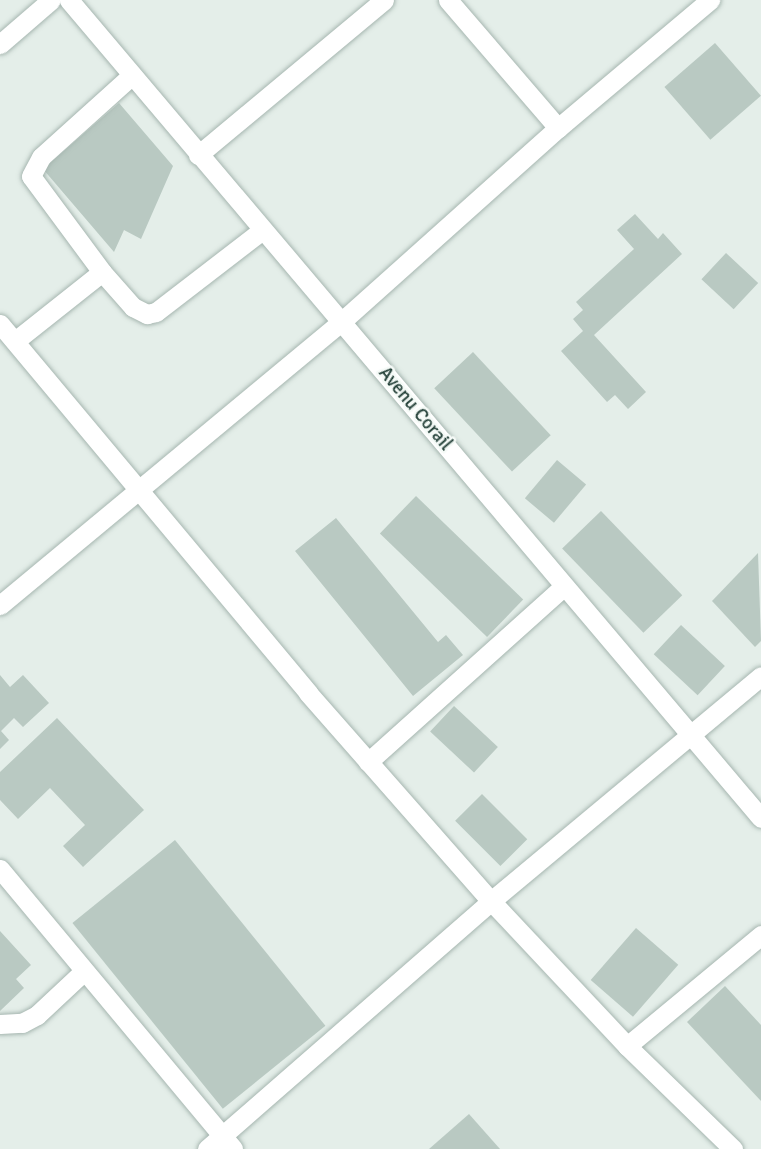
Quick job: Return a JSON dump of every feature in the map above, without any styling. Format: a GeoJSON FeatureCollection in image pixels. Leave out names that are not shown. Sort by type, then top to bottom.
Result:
{"type":"FeatureCollection","features":[{"type":"Feature","properties":{"kind":"street"},"geometry":{"type":"LineString","coordinates":[[0,44],[51,0]]}},
{"type":"Feature","properties":{"kind":"street","name":"Avenu Corail"},"geometry":{"type":"LineString","coordinates":[[69,0],[261,231],[761,817]]}},
{"type":"Feature","properties":{"kind":"street"},"geometry":{"type":"LineString","coordinates":[[198,155],[384,0]]}},
{"type":"Feature","properties":{"kind":"street"},"geometry":{"type":"LineString","coordinates":[[448,0],[558,128]]}},
{"type":"Feature","properties":{"kind":"street"},"geometry":{"type":"LineString","coordinates":[[0,605],[341,322],[558,128],[710,0]]}},
{"type":"Feature","properties":{"kind":"street"},"geometry":{"type":"LineString","coordinates":[[132,75],[41,157],[31,176],[102,271],[133,307],[147,314],[156,312],[261,231]]}},
{"type":"Feature","properties":{"kind":"street"},"geometry":{"type":"LineString","coordinates":[[15,341],[102,271]]}},
{"type":"Feature","properties":{"kind":"street"},"geometry":{"type":"LineString","coordinates":[[0,324],[368,762],[491,901],[627,1046],[733,1149]]}},
{"type":"Feature","properties":{"kind":"street"},"geometry":{"type":"LineString","coordinates":[[368,762],[564,586]]}},
{"type":"Feature","properties":{"kind":"street"},"geometry":{"type":"LineString","coordinates":[[207,1149],[228,1142],[491,901],[761,676]]}},
{"type":"Feature","properties":{"kind":"street"},"geometry":{"type":"LineString","coordinates":[[0,869],[83,972],[228,1142]]}},
{"type":"Feature","properties":{"kind":"street"},"geometry":{"type":"LineString","coordinates":[[627,1046],[761,935]]}},
{"type":"Feature","properties":{"kind":"street"},"geometry":{"type":"LineString","coordinates":[[0,1024],[22,1023],[37,1015],[83,972]]}},
{"type":"Feature","properties":{"kind":"building"},"geometry":{"type":"Polygon","coordinates":[[[715,43],[761,96],[710,140],[664,87],[715,43]]]}},
{"type":"Feature","properties":{"kind":"building"},"geometry":{"type":"Polygon","coordinates":[[[119,103],[173,166],[141,239],[124,230],[114,252],[43,169],[119,103]]]}},
{"type":"Feature","properties":{"kind":"building"},"geometry":{"type":"Polygon","coordinates":[[[635,214],[658,239],[663,233],[682,254],[594,335],[646,392],[628,409],[615,395],[607,402],[561,351],[583,331],[573,319],[583,310],[576,302],[634,249],[617,230],[635,214]]]}},
{"type":"Feature","properties":{"kind":"building"},"geometry":{"type":"Polygon","coordinates":[[[726,253],[758,283],[734,309],[701,279],[726,253]]]}},
{"type":"Feature","properties":{"kind":"building"},"geometry":{"type":"Polygon","coordinates":[[[473,352],[551,435],[512,472],[434,388],[473,352]]]}},
{"type":"Feature","properties":{"kind":"building"},"geometry":{"type":"Polygon","coordinates":[[[557,460],[586,484],[554,523],[525,498],[557,460]]]}},
{"type":"Feature","properties":{"kind":"building"},"geometry":{"type":"Polygon","coordinates":[[[416,496],[523,600],[487,637],[380,533],[416,496]]]}},
{"type":"Feature","properties":{"kind":"building"},"geometry":{"type":"Polygon","coordinates":[[[601,511],[682,595],[643,633],[562,549],[601,511]]]}},
{"type":"Feature","properties":{"kind":"building"},"geometry":{"type":"Polygon","coordinates":[[[336,518],[438,642],[446,635],[463,655],[413,696],[295,551],[336,518]]]}},
{"type":"Feature","properties":{"kind":"building"},"geometry":{"type":"Polygon","coordinates":[[[758,553],[761,641],[755,647],[712,601],[758,553]]]}},
{"type":"Feature","properties":{"kind":"building"},"geometry":{"type":"Polygon","coordinates":[[[681,625],[725,666],[698,695],[654,654],[681,625]]]}},
{"type":"Feature","properties":{"kind":"building"},"geometry":{"type":"Polygon","coordinates":[[[0,675],[10,687],[23,675],[49,703],[23,727],[14,718],[1,731],[9,740],[0,749],[0,675]]]}},
{"type":"Feature","properties":{"kind":"building"},"geometry":{"type":"Polygon","coordinates":[[[454,706],[498,747],[474,773],[430,732],[454,706]]]}},
{"type":"Feature","properties":{"kind":"building"},"geometry":{"type":"Polygon","coordinates":[[[57,718],[144,810],[83,867],[63,846],[85,825],[50,788],[18,819],[0,800],[0,772],[57,718]]]}},
{"type":"Feature","properties":{"kind":"building"},"geometry":{"type":"Polygon","coordinates":[[[482,794],[527,839],[500,866],[455,821],[482,794]]]}},
{"type":"Feature","properties":{"kind":"building"},"geometry":{"type":"Polygon","coordinates":[[[175,840],[325,1026],[223,1109],[72,923],[175,840]]]}},
{"type":"Feature","properties":{"kind":"building"},"geometry":{"type":"Polygon","coordinates":[[[636,928],[678,965],[633,1017],[591,980],[636,928]]]}},
{"type":"Feature","properties":{"kind":"building"},"geometry":{"type":"Polygon","coordinates":[[[0,931],[31,965],[16,979],[24,988],[0,1011],[0,931]]]}},
{"type":"Feature","properties":{"kind":"building"},"geometry":{"type":"Polygon","coordinates":[[[725,986],[761,1025],[761,1101],[687,1022],[725,986]]]}},
{"type":"Feature","properties":{"kind":"building"},"geometry":{"type":"Polygon","coordinates":[[[469,1114],[500,1149],[429,1149],[469,1114]]]}}]}
